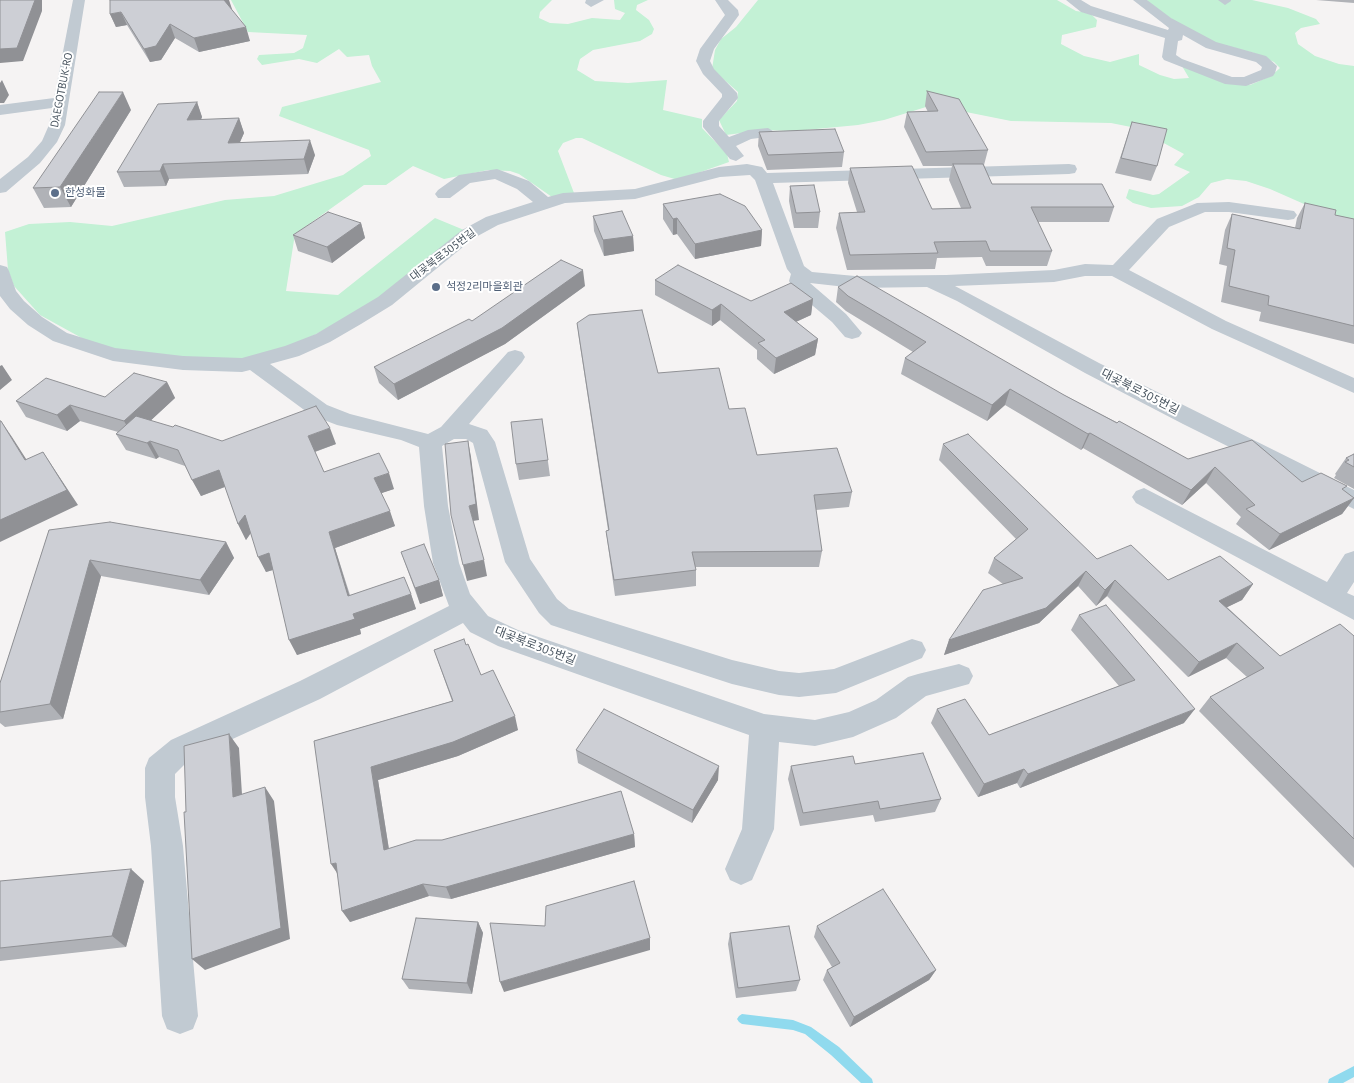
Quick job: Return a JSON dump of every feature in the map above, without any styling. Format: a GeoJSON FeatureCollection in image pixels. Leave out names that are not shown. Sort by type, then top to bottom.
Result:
{"type":"FeatureCollection","features":[{"type":"Feature","properties":{"kind":"street","name":"DAEGOTBUK-RO"},"geometry":{"type":"LineString","coordinates":[[0,188],[34,160],[49,142],[57,125],[79,0]]}},
{"type":"Feature","properties":{"kind":"street"},"geometry":{"type":"LineString","coordinates":[[721,0],[731,10],[732,15],[706,49],[703,61],[708,71],[730,93],[730,98],[711,122],[711,126],[714,132],[755,174],[796,269],[801,273],[799,281],[802,289],[839,318],[852,334]]}},
{"type":"Feature","properties":{"kind":"street"},"geometry":{"type":"LineString","coordinates":[[1072,0],[1086,9],[1175,31],[1211,45],[1261,59],[1270,66],[1268,73],[1246,82],[1230,81],[1169,57],[1175,31]]}},
{"type":"Feature","properties":{"kind":"street"},"geometry":{"type":"LineString","coordinates":[[1138,0],[1175,31]]}},
{"type":"Feature","properties":{"kind":"street"},"geometry":{"type":"LineString","coordinates":[[0,110],[61,102]]}},
{"type":"Feature","properties":{"kind":"street"},"geometry":{"type":"LineString","coordinates":[[726,144],[748,135],[768,133]]}},
{"type":"Feature","properties":{"kind":"street","name":"대곶북로305번길"},"geometry":{"type":"LineString","coordinates":[[0,271],[7,292],[35,321],[60,337],[90,348],[113,354],[184,363],[222,366],[255,363],[323,338],[385,301],[468,234],[492,221],[544,202],[579,196],[635,194],[720,172],[755,174],[1069,169]]}},
{"type":"Feature","properties":{"kind":"street"},"geometry":{"type":"LineString","coordinates":[[444,194],[454,184],[465,179],[497,174],[523,185],[544,202]]}},
{"type":"Feature","properties":{"kind":"street"},"geometry":{"type":"LineString","coordinates":[[1117,271],[1163,223],[1203,208],[1229,206],[1288,215]]}},
{"type":"Feature","properties":{"kind":"street","name":"대곶북로305번길"},"geometry":{"type":"LineString","coordinates":[[801,273],[807,277],[822,280],[928,282],[1054,276],[1103,269],[1117,271],[1218,325],[1354,386]]}},
{"type":"Feature","properties":{"kind":"street","name":"대곶북로305번길"},"geometry":{"type":"LineString","coordinates":[[928,282],[964,297],[1092,368],[1354,500]]}},
{"type":"Feature","properties":{"kind":"street"},"geometry":{"type":"LineString","coordinates":[[440,438],[516,357]]}},
{"type":"Feature","properties":{"kind":"street"},"geometry":{"type":"LineString","coordinates":[[255,363],[320,410],[345,420],[406,434],[440,438],[467,431],[478,435],[484,442],[512,547],[518,562],[548,606],[560,616],[732,672],[778,683],[799,685],[836,681],[912,650]]}},
{"type":"Feature","properties":{"kind":"street","name":"대곶북로305번길"},"geometry":{"type":"LineString","coordinates":[[440,438],[436,506],[446,563],[458,599],[479,624],[508,638],[764,727],[815,733],[853,724],[886,709],[918,686],[959,676]]}},
{"type":"Feature","properties":{"kind":"street"},"geometry":{"type":"LineString","coordinates":[[1144,497],[1354,609]]}},
{"type":"Feature","properties":{"kind":"street"},"geometry":{"type":"LineString","coordinates":[[1331,596],[1354,561]]}},
{"type":"Feature","properties":{"kind":"street"},"geometry":{"type":"LineString","coordinates":[[180,1016],[167,846],[160,797],[160,768],[181,749],[310,690],[467,610]]}},
{"type":"Feature","properties":{"kind":"street"},"geometry":{"type":"LineString","coordinates":[[741,869],[758,830],[764,761],[764,727]]}},
{"type":"Feature","properties":{"kind":"green space"},"geometry":{"type":"Polygon","coordinates":[[[231,0],[552,0],[540,12],[539,18],[550,23],[568,24],[592,18],[620,20],[625,13],[615,9],[614,0],[648,0],[637,5],[636,10],[649,20],[654,29],[652,34],[640,41],[593,50],[580,59],[577,70],[595,81],[628,83],[667,80],[663,110],[702,119],[702,128],[727,154],[729,162],[678,180],[661,175],[582,138],[576,138],[563,143],[558,151],[574,193],[552,197],[519,174],[510,171],[488,170],[444,179],[413,166],[386,185],[364,185],[295,234],[286,291],[338,295],[435,218],[464,230],[373,304],[303,341],[243,362],[116,351],[89,342],[40,315],[14,286],[8,270],[5,232],[29,224],[70,222],[112,226],[225,200],[274,196],[343,175],[371,156],[369,150],[279,116],[282,107],[381,82],[372,66],[369,55],[347,57],[339,49],[317,63],[299,59],[262,65],[257,59],[259,55],[294,53],[303,48],[307,35],[248,32],[231,0]]]}},
{"type":"Feature","properties":{"kind":"green space"},"geometry":{"type":"Polygon","coordinates":[[[758,0],[1057,0],[1076,11],[1090,13],[1097,20],[1096,27],[1062,35],[1061,44],[1084,56],[1110,62],[1139,54],[1139,65],[1174,79],[1189,78],[1182,66],[1233,83],[1250,85],[1271,76],[1280,68],[1274,62],[1254,53],[1205,40],[1151,6],[1147,0],[1252,0],[1288,8],[1316,19],[1320,24],[1301,28],[1295,33],[1298,44],[1315,56],[1339,64],[1354,66],[1354,226],[1270,189],[1246,181],[1227,179],[1211,183],[1199,197],[1182,206],[1151,208],[1133,203],[1126,198],[1129,189],[1153,195],[1159,194],[1190,172],[1174,165],[1184,154],[1136,128],[1111,123],[1011,121],[946,108],[926,107],[884,120],[858,125],[795,131],[765,130],[726,135],[719,120],[737,101],[738,92],[712,69],[715,50],[721,39],[736,27],[758,0]]]}},
{"type":"Feature","properties":{"kind":"building"},"geometry":{"type":"Polygon","coordinates":[[[0,0],[35,0],[17,48],[0,49],[0,0]]]}},
{"type":"Feature","properties":{"kind":"building"},"geometry":{"type":"Polygon","coordinates":[[[110,0],[224,0],[246,27],[194,38],[170,24],[156,46],[144,49],[121,12],[110,14],[110,0]]]}},
{"type":"Feature","properties":{"kind":"building"},"geometry":{"type":"Polygon","coordinates":[[[927,91],[959,99],[988,150],[926,152],[907,112],[938,111],[927,91]]]}},
{"type":"Feature","properties":{"kind":"building"},"geometry":{"type":"Polygon","coordinates":[[[99,92],[123,92],[60,187],[33,188],[99,92]]]}},
{"type":"Feature","properties":{"kind":"building"},"geometry":{"type":"Polygon","coordinates":[[[197,102],[187,120],[239,118],[228,143],[310,140],[304,159],[163,164],[160,171],[117,172],[158,104],[197,102]]]}},
{"type":"Feature","properties":{"kind":"building"},"geometry":{"type":"Polygon","coordinates":[[[1132,122],[1167,129],[1157,166],[1121,158],[1132,122]]]}},
{"type":"Feature","properties":{"kind":"building"},"geometry":{"type":"Polygon","coordinates":[[[835,129],[844,152],[768,155],[759,132],[835,129]]]}},
{"type":"Feature","properties":{"kind":"building"},"geometry":{"type":"Polygon","coordinates":[[[953,164],[983,164],[992,184],[1102,184],[1114,207],[1031,207],[1052,251],[990,251],[986,241],[934,242],[938,253],[850,255],[839,213],[865,212],[850,168],[912,166],[932,209],[971,208],[953,164]]]}},
{"type":"Feature","properties":{"kind":"building"},"geometry":{"type":"Polygon","coordinates":[[[814,185],[820,212],[796,213],[790,186],[814,185]]]}},
{"type":"Feature","properties":{"kind":"building"},"geometry":{"type":"Polygon","coordinates":[[[720,194],[745,206],[762,230],[695,244],[677,218],[673,219],[663,204],[720,194]]]}},
{"type":"Feature","properties":{"kind":"building"},"geometry":{"type":"Polygon","coordinates":[[[1305,203],[1336,210],[1335,215],[1354,219],[1354,326],[1268,305],[1269,296],[1229,286],[1235,250],[1227,248],[1232,214],[1300,229],[1305,203]]]}},
{"type":"Feature","properties":{"kind":"building"},"geometry":{"type":"Polygon","coordinates":[[[622,211],[633,236],[603,240],[593,216],[622,211]]]}},
{"type":"Feature","properties":{"kind":"building"},"geometry":{"type":"Polygon","coordinates":[[[328,212],[361,223],[327,247],[293,235],[328,212]]]}},
{"type":"Feature","properties":{"kind":"building"},"geometry":{"type":"Polygon","coordinates":[[[561,260],[583,270],[502,328],[394,384],[374,367],[469,319],[472,321],[561,260]]]}},
{"type":"Feature","properties":{"kind":"building"},"geometry":{"type":"Polygon","coordinates":[[[678,265],[751,301],[791,283],[813,299],[784,312],[818,339],[776,358],[758,343],[765,340],[721,304],[712,310],[655,280],[678,265]]]}},
{"type":"Feature","properties":{"kind":"building"},"geometry":{"type":"Polygon","coordinates":[[[857,276],[1064,395],[1117,423],[1119,421],[1188,459],[1252,440],[1302,482],[1321,473],[1347,486],[1342,489],[1354,498],[1280,534],[1246,509],[1255,505],[1215,467],[1191,490],[1010,389],[992,405],[905,358],[926,342],[848,296],[838,287],[857,276]]]}},
{"type":"Feature","properties":{"kind":"building"},"geometry":{"type":"Polygon","coordinates":[[[642,310],[658,373],[719,368],[729,409],[745,408],[757,455],[837,448],[852,492],[814,495],[822,551],[692,552],[696,570],[614,580],[606,531],[609,530],[577,323],[589,315],[642,310]]]}},
{"type":"Feature","properties":{"kind":"building"},"geometry":{"type":"Polygon","coordinates":[[[134,373],[167,382],[124,421],[70,405],[57,415],[16,401],[46,378],[105,397],[134,373]]]}},
{"type":"Feature","properties":{"kind":"building"},"geometry":{"type":"Polygon","coordinates":[[[316,406],[330,428],[308,436],[324,472],[379,453],[389,473],[374,478],[390,511],[329,532],[348,596],[404,577],[411,594],[353,614],[355,619],[289,640],[269,553],[258,557],[245,515],[238,524],[219,470],[192,480],[178,450],[150,441],[147,443],[116,434],[136,416],[173,427],[175,425],[222,441],[316,406]]]}},
{"type":"Feature","properties":{"kind":"building"},"geometry":{"type":"Polygon","coordinates":[[[542,419],[548,460],[516,464],[511,422],[542,419]]]}},
{"type":"Feature","properties":{"kind":"building"},"geometry":{"type":"Polygon","coordinates":[[[0,421],[25,460],[43,452],[67,490],[0,520],[0,421]]]}},
{"type":"Feature","properties":{"kind":"building"},"geometry":{"type":"Polygon","coordinates":[[[968,434],[1097,559],[1131,545],[1168,580],[1220,556],[1253,584],[1219,601],[1280,656],[1340,624],[1354,636],[1354,839],[1210,697],[1264,668],[1237,643],[1199,662],[1115,580],[1105,590],[1086,571],[1046,608],[949,640],[983,590],[1023,578],[994,558],[1028,529],[943,444],[968,434]]]}},
{"type":"Feature","properties":{"kind":"building"},"geometry":{"type":"Polygon","coordinates":[[[468,441],[476,504],[469,506],[484,560],[463,565],[451,515],[445,444],[468,441]]]}},
{"type":"Feature","properties":{"kind":"building"},"geometry":{"type":"Polygon","coordinates":[[[1354,454],[1354,467],[1345,462],[1349,460],[1346,458],[1354,454]]]}},
{"type":"Feature","properties":{"kind":"building"},"geometry":{"type":"Polygon","coordinates":[[[110,522],[226,542],[200,580],[90,560],[50,704],[0,712],[0,683],[49,530],[110,522]]]}},
{"type":"Feature","properties":{"kind":"building"},"geometry":{"type":"Polygon","coordinates":[[[424,544],[439,580],[415,588],[401,552],[424,544]]]}},
{"type":"Feature","properties":{"kind":"building"},"geometry":{"type":"Polygon","coordinates":[[[1106,605],[1195,709],[1028,774],[1024,769],[984,784],[937,709],[965,699],[989,735],[1135,680],[1079,615],[1106,605]]]}},
{"type":"Feature","properties":{"kind":"building"},"geometry":{"type":"Polygon","coordinates":[[[464,639],[481,675],[493,670],[515,716],[453,742],[371,767],[384,850],[416,840],[442,840],[621,791],[634,834],[446,887],[423,884],[342,911],[336,863],[331,864],[314,741],[453,701],[434,650],[464,639]]]}},
{"type":"Feature","properties":{"kind":"building"},"geometry":{"type":"Polygon","coordinates":[[[604,709],[719,766],[693,810],[576,750],[604,709]]]}},
{"type":"Feature","properties":{"kind":"building"},"geometry":{"type":"Polygon","coordinates":[[[229,734],[233,797],[265,787],[281,928],[192,959],[184,812],[186,812],[184,746],[229,734]]]}},
{"type":"Feature","properties":{"kind":"building"},"geometry":{"type":"Polygon","coordinates":[[[923,753],[941,799],[880,809],[878,801],[803,813],[791,766],[853,756],[855,764],[923,753]]]}},
{"type":"Feature","properties":{"kind":"building"},"geometry":{"type":"Polygon","coordinates":[[[131,869],[112,936],[0,948],[0,881],[131,869]]]}},
{"type":"Feature","properties":{"kind":"building"},"geometry":{"type":"Polygon","coordinates":[[[634,881],[650,938],[500,982],[490,923],[545,926],[546,906],[634,881]]]}},
{"type":"Feature","properties":{"kind":"building"},"geometry":{"type":"Polygon","coordinates":[[[883,889],[936,970],[854,1017],[827,970],[840,963],[817,926],[883,889]]]}},
{"type":"Feature","properties":{"kind":"building"},"geometry":{"type":"Polygon","coordinates":[[[416,918],[478,922],[467,983],[402,979],[416,918]]]}},
{"type":"Feature","properties":{"kind":"building"},"geometry":{"type":"Polygon","coordinates":[[[789,926],[800,980],[738,988],[730,933],[789,926]]]}},
{"type":"Feature","properties":{"kind":"waterway"},"geometry":{"type":"LineString","coordinates":[[742,1019],[793,1025],[808,1030],[835,1051],[868,1083]]}},
{"type":"Feature","properties":{"kind":"waterway"},"geometry":{"type":"LineString","coordinates":[[1333,1083],[1354,1071]]}},
{"type":"Feature","properties":{"kind":"place","name":"한성화물"},"geometry":{"type":"Point","coordinates":[55,193]}},
{"type":"Feature","properties":{"kind":"place","name":"석정2리마을회관"},"geometry":{"type":"Point","coordinates":[436,287]}}]}
